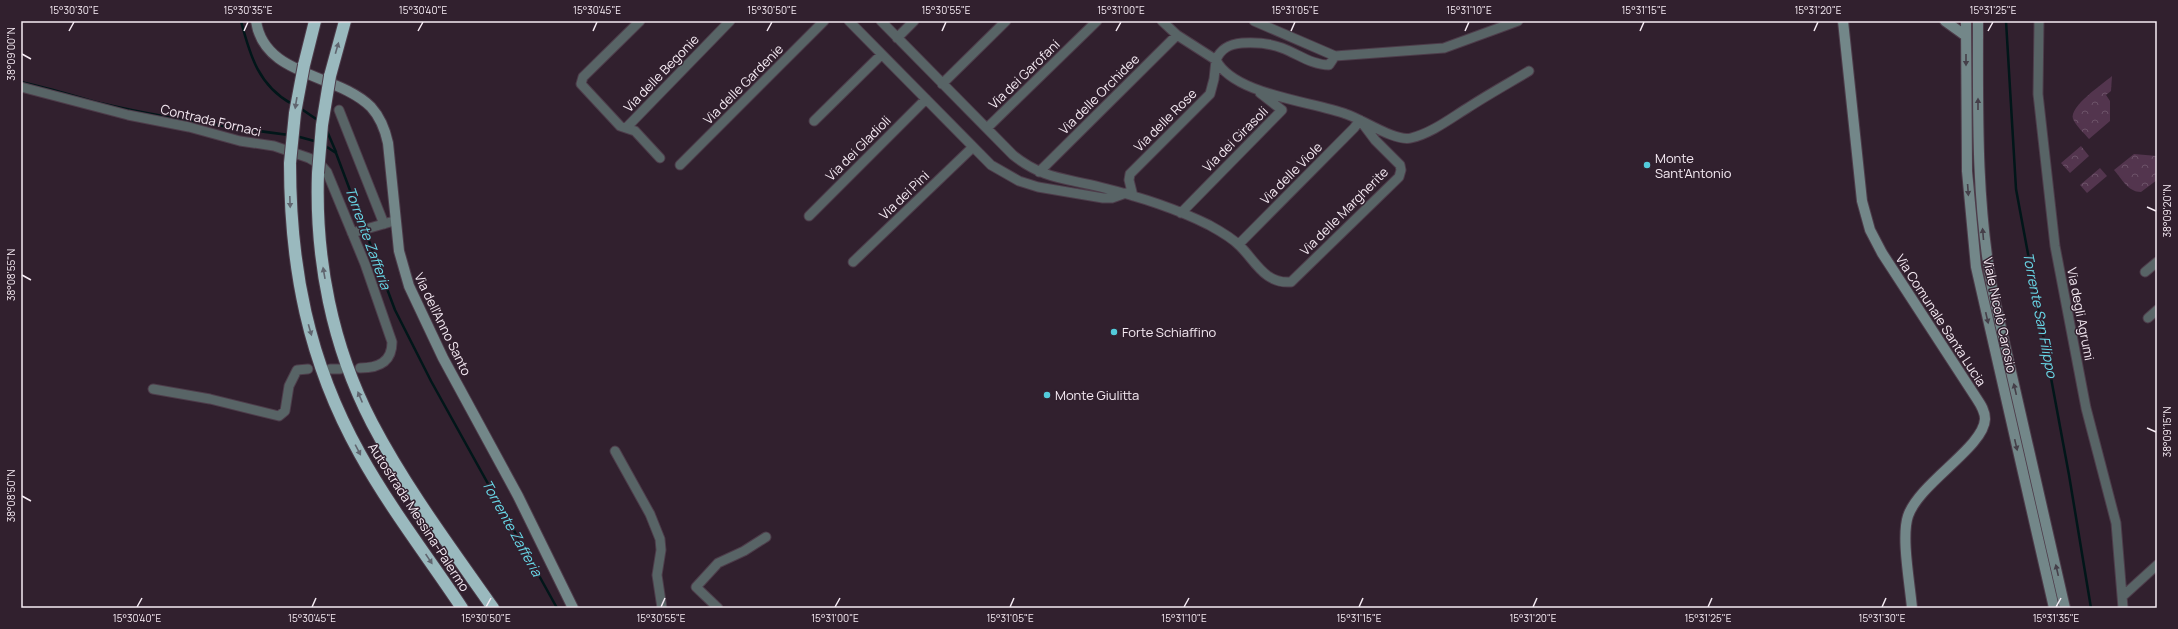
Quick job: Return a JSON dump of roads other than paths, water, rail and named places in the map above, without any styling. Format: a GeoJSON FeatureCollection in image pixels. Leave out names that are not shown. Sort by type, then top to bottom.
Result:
{"type":"FeatureCollection","features":[{"type":"Feature","properties":{"kind":"highway","name":"Autostrada Messina-Palermo"},"geometry":{"type":"LineString","coordinates":[[316,21],[304,65],[295,113],[290,162],[291,224],[297,275],[310,333],[327,384],[349,432],[374,478],[462,608]]}},
{"type":"Feature","properties":{"kind":"highway","name":"Autostrada Messina-Palermo"},"geometry":{"type":"LineString","coordinates":[[345,21],[330,76],[322,124],[318,173],[318,226],[328,295],[342,349],[361,400],[395,463],[492,608]]}},
{"type":"Feature","properties":{"kind":"street","name":"Via dell'Anno Santo"},"geometry":{"type":"LineString","coordinates":[[256,21],[262,41],[266,48],[278,59],[356,96],[377,115],[383,126],[388,142],[394,221],[404,274],[443,358],[547,552],[573,608]]}},
{"type":"Feature","properties":{"kind":"street"},"geometry":{"type":"LineString","coordinates":[[640,21],[583,77],[581,84],[620,126],[627,127],[635,131],[660,158]]}},
{"type":"Feature","properties":{"kind":"street","name":"Via delle Begonie"},"geometry":{"type":"LineString","coordinates":[[627,127],[730,21]]}},
{"type":"Feature","properties":{"kind":"street","name":"Via delle Gardenie"},"geometry":{"type":"LineString","coordinates":[[680,165],[824,21]]}},
{"type":"Feature","properties":{"kind":"street"},"geometry":{"type":"LineString","coordinates":[[849,21],[991,165],[1005,174],[1038,187],[1103,198],[1112,198],[1129,194]]}},
{"type":"Feature","properties":{"kind":"street"},"geometry":{"type":"LineString","coordinates":[[881,21],[1013,155],[1040,172],[1053,178],[1129,194],[1209,225],[1239,244]]}},
{"type":"Feature","properties":{"kind":"street"},"geometry":{"type":"LineString","coordinates":[[898,38],[914,21]]}},
{"type":"Feature","properties":{"kind":"street"},"geometry":{"type":"LineString","coordinates":[[942,84],[1006,21]]}},
{"type":"Feature","properties":{"kind":"street","name":"Via dei Garofani"},"geometry":{"type":"LineString","coordinates":[[986,128],[1097,21]]}},
{"type":"Feature","properties":{"kind":"street"},"geometry":{"type":"LineString","coordinates":[[1162,21],[1178,35],[1216,60],[1221,70],[1236,80],[1265,92],[1345,114],[1360,120],[1377,130],[1409,138],[1434,129],[1529,71]]}},
{"type":"Feature","properties":{"kind":"street"},"geometry":{"type":"LineString","coordinates":[[1254,21],[1335,56],[1444,48],[1518,21]]}},
{"type":"Feature","properties":{"kind":"street","name":"Via Comunale Santa Lucia"},"geometry":{"type":"LineString","coordinates":[[1843,21],[1861,192],[1870,230],[1882,253],[1977,399],[1984,413],[1985,420],[1979,433],[1919,496],[1908,517],[1905,531],[1912,608]]}},
{"type":"Feature","properties":{"kind":"street"},"geometry":{"type":"LineString","coordinates":[[1945,21],[1966,36]]}},
{"type":"Feature","properties":{"kind":"street","name":"Viale Nicolò Carosio"},"geometry":{"type":"LineString","coordinates":[[1966,21],[1966,171],[1976,267],[2054,608]]}},
{"type":"Feature","properties":{"kind":"street","name":"Viale Nicolò Carosio"},"geometry":{"type":"LineString","coordinates":[[1978,21],[1978,145],[1984,242],[1992,288],[2066,608]]}},
{"type":"Feature","properties":{"kind":"street","name":"Via degli Agrumi"},"geometry":{"type":"LineString","coordinates":[[2039,21],[2038,94],[2055,246],[2086,408],[2116,523],[2123,608]]}},
{"type":"Feature","properties":{"kind":"street","name":"Via delle Orchidee"},"geometry":{"type":"LineString","coordinates":[[1040,172],[1178,35]]}},
{"type":"Feature","properties":{"kind":"street"},"geometry":{"type":"LineString","coordinates":[[1216,60],[1219,52],[1232,44],[1259,42],[1283,48],[1321,65],[1329,65],[1335,56]]}},
{"type":"Feature","properties":{"kind":"street"},"geometry":{"type":"LineString","coordinates":[[814,121],[882,55]]}},
{"type":"Feature","properties":{"kind":"street","name":"Via delle Rose"},"geometry":{"type":"LineString","coordinates":[[1129,194],[1130,174],[1210,94],[1214,79],[1216,60]]}},
{"type":"Feature","properties":{"kind":"street","name":"Contrada Fornaci"},"geometry":{"type":"LineString","coordinates":[[21,87],[128,115],[189,127],[240,141],[274,146],[309,158],[321,164],[327,172],[354,232],[392,342],[390,353],[382,364],[372,368],[360,368]]}},
{"type":"Feature","properties":{"kind":"street","name":"Via dei Girasoli"},"geometry":{"type":"LineString","coordinates":[[1181,213],[1282,110],[1254,88]]}},
{"type":"Feature","properties":{"kind":"street","name":"Via dei Gladioli"},"geometry":{"type":"LineString","coordinates":[[809,216],[926,99]]}},
{"type":"Feature","properties":{"kind":"street"},"geometry":{"type":"LineString","coordinates":[[340,110],[383,224]]}},
{"type":"Feature","properties":{"kind":"street","name":"Via delle Viole"},"geometry":{"type":"LineString","coordinates":[[1239,244],[1354,128],[1360,120]]}},
{"type":"Feature","properties":{"kind":"street","name":"Via delle Margherite"},"geometry":{"type":"LineString","coordinates":[[1239,244],[1269,278],[1280,283],[1291,282],[1399,177],[1402,170],[1400,165],[1375,140],[1360,120]]}},
{"type":"Feature","properties":{"kind":"street","name":"Via dei Pini"},"geometry":{"type":"LineString","coordinates":[[854,262],[973,147]]}},
{"type":"Feature","properties":{"kind":"street"},"geometry":{"type":"LineString","coordinates":[[354,232],[394,221]]}},
{"type":"Feature","properties":{"kind":"street"},"geometry":{"type":"LineString","coordinates":[[2145,272],[2157,262]]}},
{"type":"Feature","properties":{"kind":"street"},"geometry":{"type":"LineString","coordinates":[[2148,318],[2157,310]]}},
{"type":"Feature","properties":{"kind":"street"},"geometry":{"type":"LineString","coordinates":[[330,369],[340,368]]}},
{"type":"Feature","properties":{"kind":"street"},"geometry":{"type":"LineString","coordinates":[[153,389],[217,401],[279,416],[285,411],[289,386],[297,370],[308,369]]}},
{"type":"Feature","properties":{"kind":"street"},"geometry":{"type":"LineString","coordinates":[[615,451],[650,514],[660,539],[661,550],[657,575],[662,608]]}},
{"type":"Feature","properties":{"kind":"street"},"geometry":{"type":"LineString","coordinates":[[718,608],[696,587],[718,563],[744,551],[766,538]]}},
{"type":"Feature","properties":{"kind":"street"},"geometry":{"type":"LineString","coordinates":[[2122,596],[2157,566]]}},
{"type":"Feature","properties":{"kind":"waterway"},"geometry":{"type":"LineString","coordinates":[[241,21],[252,58],[264,79],[281,97],[292,104]]}},
{"type":"Feature","properties":{"kind":"waterway","name":"Torrente San Filippo"},"geometry":{"type":"LineString","coordinates":[[2006,21],[2016,189],[2069,475],[2091,608]]}},
{"type":"Feature","properties":{"kind":"waterway","name":"Torrente Zafferia"},"geometry":{"type":"LineString","coordinates":[[21,82],[100,103],[170,118],[289,135]]}},
{"type":"Feature","properties":{"kind":"waterway"},"geometry":{"type":"LineString","coordinates":[[300,108],[319,121]]}},
{"type":"Feature","properties":{"kind":"waterway"},"geometry":{"type":"LineString","coordinates":[[327,131],[336,152]]}},
{"type":"Feature","properties":{"kind":"waterway","name":"Torrente Zafferia"},"geometry":{"type":"LineString","coordinates":[[296,136],[318,142]]}},
{"type":"Feature","properties":{"kind":"waterway","name":"Torrente Zafferia"},"geometry":{"type":"LineString","coordinates":[[324,145],[336,153],[395,310],[431,381],[557,608]]}},
{"type":"Feature","properties":{"kind":"place","name":"Monte Sant'Antonio"},"geometry":{"type":"Point","coordinates":[1647,165]}},
{"type":"Feature","properties":{"kind":"place","name":"Forte Schiaffino"},"geometry":{"type":"Point","coordinates":[1114,332]}},
{"type":"Feature","properties":{"kind":"place","name":"Monte Giulitta"},"geometry":{"type":"Point","coordinates":[1047,395]}}]}
